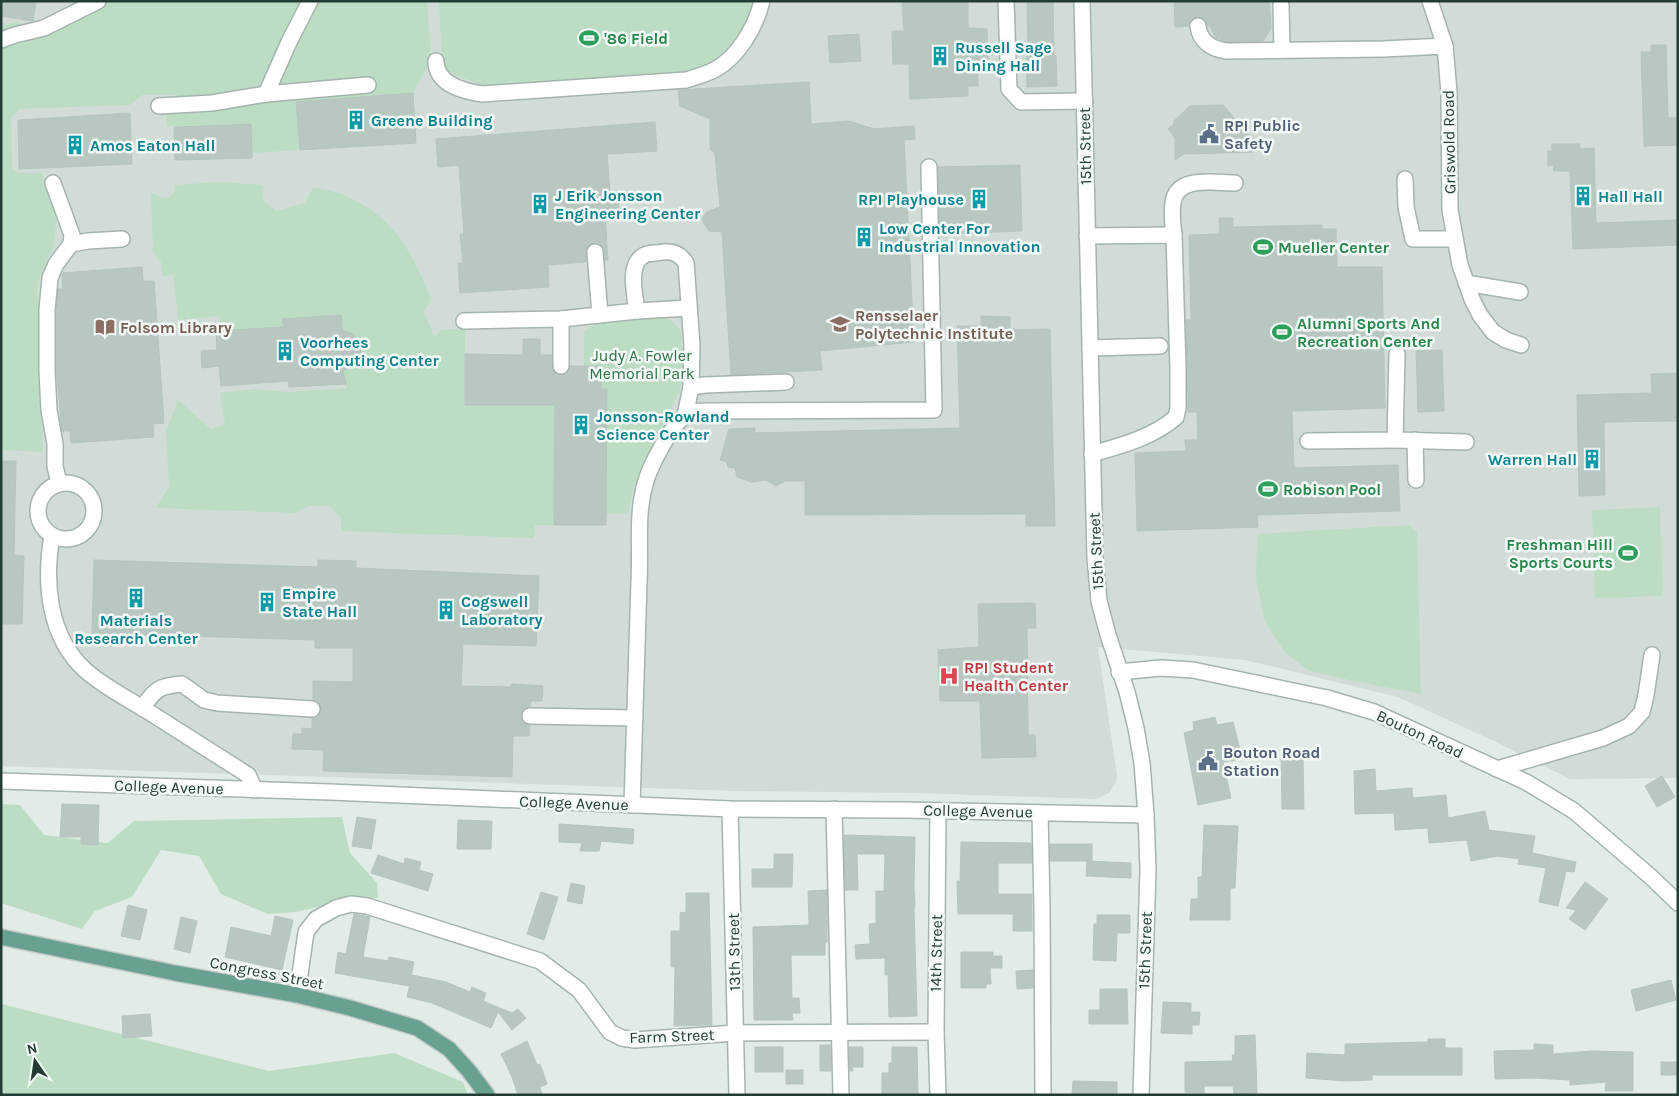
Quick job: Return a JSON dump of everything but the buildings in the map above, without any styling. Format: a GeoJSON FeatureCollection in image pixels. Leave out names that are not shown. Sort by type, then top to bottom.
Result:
{"type":"FeatureCollection","features":[{"type":"Feature","properties":{"kind":"main road","name":"Congress Street"},"geometry":{"type":"LineString","coordinates":[[7,938],[297,996],[350,1008],[417,1028],[449,1049],[487,1095]]}},
{"type":"Feature","properties":{"kind":"street"},"geometry":{"type":"LineString","coordinates":[[1,40],[44,28],[98,1]]}},
{"type":"Feature","properties":{"kind":"street"},"geometry":{"type":"LineString","coordinates":[[266,94],[285,50],[310,1]]}},
{"type":"Feature","properties":{"kind":"street"},"geometry":{"type":"LineString","coordinates":[[436,61],[436,69],[440,77],[471,92],[482,94],[686,80],[717,69],[730,57],[744,42],[762,1]]}},
{"type":"Feature","properties":{"kind":"street"},"geometry":{"type":"LineString","coordinates":[[1006,1],[1009,89],[1021,102],[1085,101]]}},
{"type":"Feature","properties":{"kind":"street","name":"15th Street"},"geometry":{"type":"LineString","coordinates":[[1082,1],[1095,558],[1099,601],[1136,728],[1142,763],[1146,815],[1148,869],[1141,1095]]}},
{"type":"Feature","properties":{"kind":"street","name":"Griswold Road"},"geometry":{"type":"LineString","coordinates":[[1430,1],[1445,46],[1449,92],[1450,210],[1460,265],[1480,315],[1493,332],[1506,340],[1521,345]]}},
{"type":"Feature","properties":{"kind":"street"},"geometry":{"type":"LineString","coordinates":[[1281,5],[1282,50]]}},
{"type":"Feature","properties":{"kind":"street"},"geometry":{"type":"LineString","coordinates":[[1198,26],[1202,38],[1208,45],[1215,49],[1236,51],[1383,49],[1445,46]]}},
{"type":"Feature","properties":{"kind":"street"},"geometry":{"type":"LineString","coordinates":[[159,106],[212,103],[266,94],[368,85]]}},
{"type":"Feature","properties":{"kind":"street"},"geometry":{"type":"LineString","coordinates":[[632,805],[640,580],[639,521],[645,482],[658,454],[672,431],[685,416],[694,412],[934,410],[929,167]]}},
{"type":"Feature","properties":{"kind":"street"},"geometry":{"type":"LineString","coordinates":[[1405,179],[1406,207],[1412,239],[1455,238]]}},
{"type":"Feature","properties":{"kind":"street"},"geometry":{"type":"LineString","coordinates":[[53,183],[72,235],[71,244],[52,270],[48,289],[46,336],[49,410],[55,444],[55,466],[59,483]]}},
{"type":"Feature","properties":{"kind":"street"},"geometry":{"type":"LineString","coordinates":[[1092,454],[1114,448],[1158,429],[1176,417],[1178,400],[1172,204],[1179,190],[1185,185],[1193,183],[1234,183]]}},
{"type":"Feature","properties":{"kind":"street"},"geometry":{"type":"LineString","coordinates":[[1087,236],[1174,235]]}},
{"type":"Feature","properties":{"kind":"street"},"geometry":{"type":"LineString","coordinates":[[71,244],[122,239]]}},
{"type":"Feature","properties":{"kind":"street"},"geometry":{"type":"LineString","coordinates":[[595,252],[600,315]]}},
{"type":"Feature","properties":{"kind":"street"},"geometry":{"type":"LineString","coordinates":[[637,311],[634,266],[640,258],[647,254],[668,252],[678,254],[686,262],[692,345],[691,387],[685,416]]}},
{"type":"Feature","properties":{"kind":"street"},"geometry":{"type":"LineString","coordinates":[[1466,283],[1520,292]]}},
{"type":"Feature","properties":{"kind":"street"},"geometry":{"type":"LineString","coordinates":[[464,321],[561,319],[689,308]]}},
{"type":"Feature","properties":{"kind":"street"},"geometry":{"type":"LineString","coordinates":[[561,319],[561,366]]}},
{"type":"Feature","properties":{"kind":"street"},"geometry":{"type":"LineString","coordinates":[[1090,348],[1160,346]]}},
{"type":"Feature","properties":{"kind":"street"},"geometry":{"type":"LineString","coordinates":[[1396,440],[1397,354]]}},
{"type":"Feature","properties":{"kind":"street"},"geometry":{"type":"LineString","coordinates":[[691,387],[786,382]]}},
{"type":"Feature","properties":{"kind":"street"},"geometry":{"type":"LineString","coordinates":[[1415,440],[1416,480]]}},
{"type":"Feature","properties":{"kind":"street"},"geometry":{"type":"LineString","coordinates":[[1308,441],[1415,440],[1466,442]]}},
{"type":"Feature","properties":{"kind":"street"},"geometry":{"type":"LineString","coordinates":[[59,483],[72,483],[84,489],[92,500],[94,513],[90,525],[82,534],[70,538],[64,539],[52,536],[40,523],[38,506],[43,494],[53,485],[59,483]]}},
{"type":"Feature","properties":{"kind":"street"},"geometry":{"type":"LineString","coordinates":[[52,536],[48,583],[54,619],[72,655],[85,669],[116,693],[248,775],[255,790]]}},
{"type":"Feature","properties":{"kind":"street"},"geometry":{"type":"LineString","coordinates":[[1497,769],[1603,738],[1629,726],[1642,712],[1652,655]]}},
{"type":"Feature","properties":{"kind":"street","name":"Bouton Road"},"geometry":{"type":"LineString","coordinates":[[1120,672],[1161,668],[1193,670],[1327,698],[1374,712],[1526,782],[1574,811],[1652,876],[1678,903]]}},
{"type":"Feature","properties":{"kind":"street"},"geometry":{"type":"LineString","coordinates":[[142,708],[155,691],[167,685],[182,684],[204,700],[217,703],[312,709]]}},
{"type":"Feature","properties":{"kind":"street"},"geometry":{"type":"LineString","coordinates":[[530,716],[635,718]]}},
{"type":"Feature","properties":{"kind":"street","name":"College Avenue"},"geometry":{"type":"LineString","coordinates":[[1,782],[730,809],[1146,815]]}},
{"type":"Feature","properties":{"kind":"street","name":"13th Street"},"geometry":{"type":"LineString","coordinates":[[730,809],[737,1095]]}},
{"type":"Feature","properties":{"kind":"street"},"geometry":{"type":"LineString","coordinates":[[834,809],[841,1095]]}},
{"type":"Feature","properties":{"kind":"street","name":"14th Street"},"geometry":{"type":"LineString","coordinates":[[938,811],[936,1032],[938,1095]]}},
{"type":"Feature","properties":{"kind":"street"},"geometry":{"type":"LineString","coordinates":[[1040,813],[1042,1095]]}},
{"type":"Feature","properties":{"kind":"street","name":"Farm Street"},"geometry":{"type":"LineString","coordinates":[[297,996],[306,932],[316,919],[330,911],[351,904],[367,906],[540,961],[579,990],[610,1032],[622,1038],[634,1040],[736,1033],[840,1031],[936,1032]]}},
{"type":"Feature","properties":{"kind":"shaded area","name":"Rensselaer Polytechnic Institute"},"geometry":{"type":"Polygon","coordinates":[[[1,1],[1678,1],[1678,778],[1570,779],[1496,742],[1398,697],[1245,660],[1098,647],[1117,775],[1116,782],[1109,793],[1096,799],[917,793],[735,791],[1,766],[1,1]]]}},
{"type":"Feature","properties":{"kind":"green space"},"geometry":{"type":"Polygon","coordinates":[[[78,1],[427,1],[431,59],[413,93],[297,102],[300,150],[252,153],[251,124],[167,126],[166,112],[173,109],[174,95],[142,95],[130,105],[19,109],[11,118],[12,168],[19,173],[42,173],[57,213],[54,245],[37,284],[43,452],[1,450],[1,26],[16,22],[22,24],[46,20],[78,1]]]}},
{"type":"Feature","properties":{"kind":"green space","name":"'86 Field"},"geometry":{"type":"Polygon","coordinates":[[[439,1],[754,1],[744,28],[733,44],[720,58],[697,70],[679,75],[491,88],[460,77],[450,72],[442,64],[439,1]]]}},
{"type":"Feature","properties":{"kind":"green space"},"geometry":{"type":"Polygon","coordinates":[[[218,182],[264,185],[262,200],[276,211],[305,203],[313,187],[331,191],[360,203],[388,224],[408,250],[431,299],[424,312],[434,336],[442,330],[465,328],[465,405],[555,405],[554,525],[535,525],[534,538],[341,531],[341,518],[330,506],[310,506],[299,510],[297,513],[156,508],[169,486],[166,432],[178,400],[211,429],[225,425],[220,393],[256,389],[289,392],[346,388],[343,371],[355,364],[361,354],[356,339],[342,330],[340,315],[284,327],[216,331],[220,316],[178,320],[173,275],[162,276],[161,262],[153,252],[151,193],[163,198],[170,197],[175,192],[175,185],[218,182]]]}},
{"type":"Feature","properties":{"kind":"green space","name":"Judy A. Fowler Memorial Park"},"geometry":{"type":"Polygon","coordinates":[[[662,317],[674,322],[681,332],[683,374],[679,392],[633,489],[628,513],[606,514],[607,389],[601,389],[584,366],[584,331],[591,326],[610,321],[662,317]]]}},
{"type":"Feature","properties":{"kind":"green space","name":"Freshman Hill Sports Courts"},"geometry":{"type":"Polygon","coordinates":[[[1660,507],[1663,596],[1595,598],[1592,510],[1660,507]]]}},
{"type":"Feature","properties":{"kind":"green space"},"geometry":{"type":"Polygon","coordinates":[[[1409,525],[1417,532],[1421,694],[1308,670],[1285,652],[1265,622],[1256,579],[1257,534],[1409,525]]]}},
{"type":"Feature","properties":{"kind":"green space"},"geometry":{"type":"Polygon","coordinates":[[[1,804],[20,805],[44,835],[108,843],[134,821],[342,817],[350,853],[377,883],[378,898],[352,899],[296,912],[268,914],[221,894],[199,856],[161,850],[132,897],[95,911],[82,929],[1,903],[1,804]]]}},
{"type":"Feature","properties":{"kind":"green space"},"geometry":{"type":"Polygon","coordinates":[[[1,1004],[269,1071],[394,1053],[463,1082],[468,1095],[1,1095],[1,1004]]]}},
{"type":"Feature","properties":{"kind":"place","name":"'86 Field"},"geometry":{"type":"Point","coordinates":[589,38]}},
{"type":"Feature","properties":{"kind":"place","name":"Russell Sage Dining Hall"},"geometry":{"type":"Point","coordinates":[940,56]}},
{"type":"Feature","properties":{"kind":"place","name":"Greene Building"},"geometry":{"type":"Point","coordinates":[356,120]}},
{"type":"Feature","properties":{"kind":"place","name":"RPI Public Safety"},"geometry":{"type":"Point","coordinates":[1209,134]}},
{"type":"Feature","properties":{"kind":"place","name":"Amos Eaton Hall"},"geometry":{"type":"Point","coordinates":[75,145]}},
{"type":"Feature","properties":{"kind":"place","name":"Hall Hall"},"geometry":{"type":"Point","coordinates":[1583,196]}},
{"type":"Feature","properties":{"kind":"place","name":"RPI Playhouse"},"geometry":{"type":"Point","coordinates":[979,199]}},
{"type":"Feature","properties":{"kind":"place","name":"J Erik Jonsson Engineering Center"},"geometry":{"type":"Point","coordinates":[540,204]}},
{"type":"Feature","properties":{"kind":"place","name":"Low Center For Industrial Innovation"},"geometry":{"type":"Point","coordinates":[864,237]}},
{"type":"Feature","properties":{"kind":"place","name":"Mueller Center"},"geometry":{"type":"Point","coordinates":[1263,247]}},
{"type":"Feature","properties":{"kind":"place","name":"Rensselaer Polytechnic Institute"},"geometry":{"type":"Point","coordinates":[840,324]}},
{"type":"Feature","properties":{"kind":"place","name":"Folsom Library"},"geometry":{"type":"Point","coordinates":[105,327]}},
{"type":"Feature","properties":{"kind":"place","name":"Alumni Sports And Recreation Center"},"geometry":{"type":"Point","coordinates":[1282,332]}},
{"type":"Feature","properties":{"kind":"place","name":"Voorhees Computing Center"},"geometry":{"type":"Point","coordinates":[285,351]}},
{"type":"Feature","properties":{"kind":"place","name":"Jonsson-Rowland Science Center"},"geometry":{"type":"Point","coordinates":[581,425]}},
{"type":"Feature","properties":{"kind":"place","name":"Warren Hall"},"geometry":{"type":"Point","coordinates":[1592,459]}},
{"type":"Feature","properties":{"kind":"place","name":"Robison Pool"},"geometry":{"type":"Point","coordinates":[1268,489]}},
{"type":"Feature","properties":{"kind":"place","name":"Freshman Hill Sports Courts"},"geometry":{"type":"Point","coordinates":[1628,553]}},
{"type":"Feature","properties":{"kind":"place","name":"Materials Research Center"},"geometry":{"type":"Point","coordinates":[136,598]}},
{"type":"Feature","properties":{"kind":"place","name":"Empire State Hall"},"geometry":{"type":"Point","coordinates":[267,602]}},
{"type":"Feature","properties":{"kind":"place","name":"Cogswell Laboratory"},"geometry":{"type":"Point","coordinates":[446,610]}},
{"type":"Feature","properties":{"kind":"place","name":"RPI Student Health Center"},"geometry":{"type":"Point","coordinates":[949,676]}},
{"type":"Feature","properties":{"kind":"place","name":"Bouton Road Station"},"geometry":{"type":"Point","coordinates":[1208,761]}}]}
